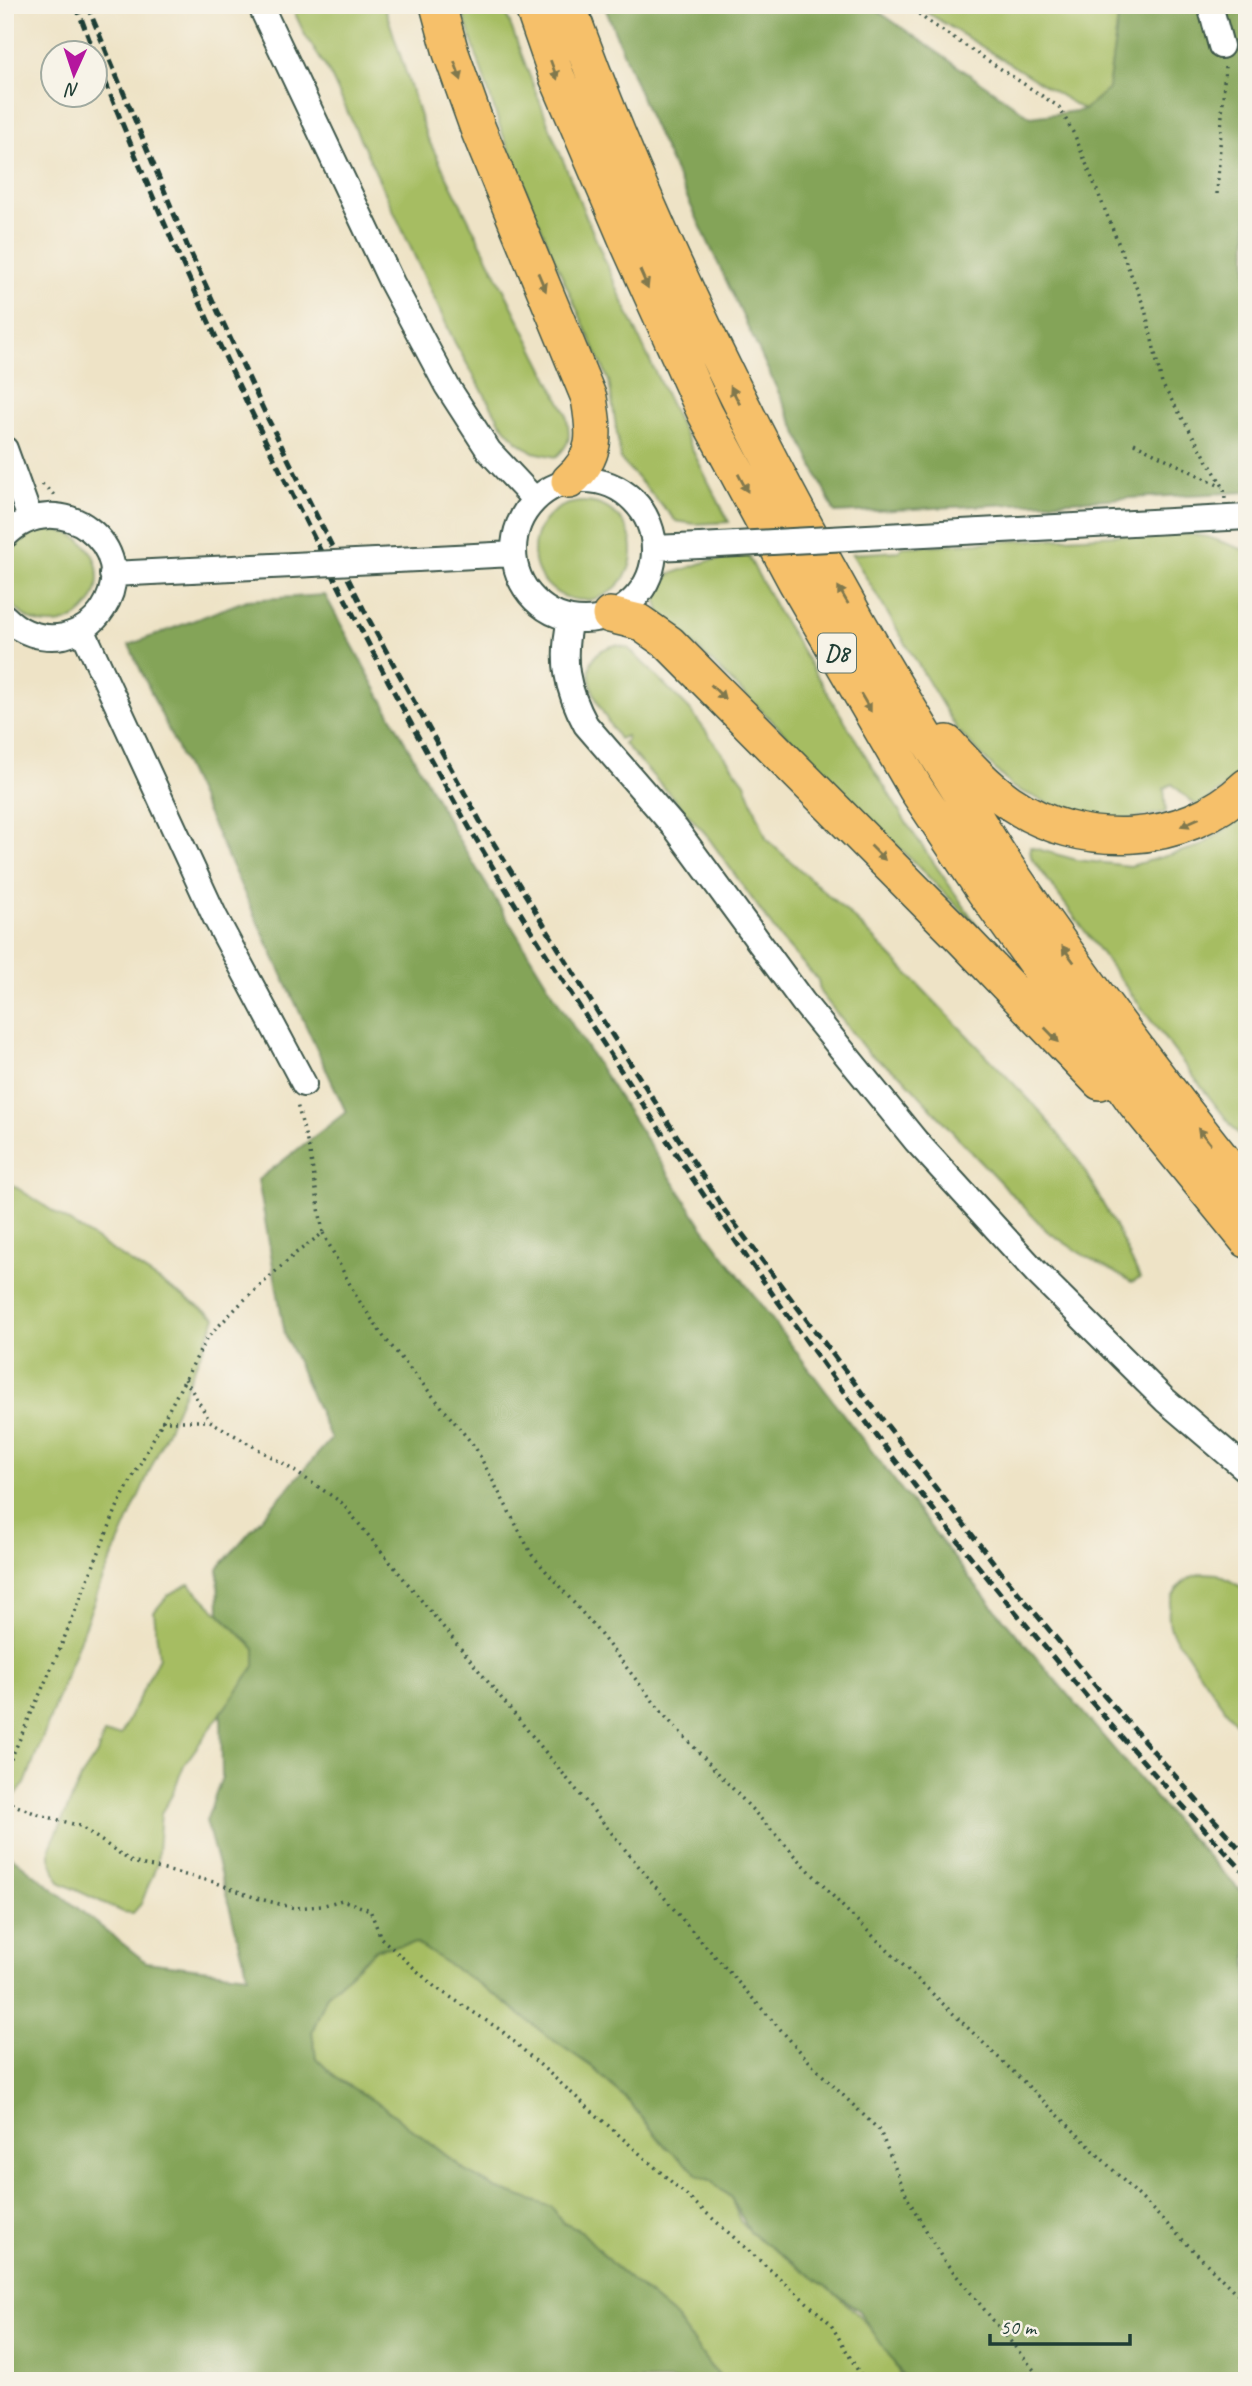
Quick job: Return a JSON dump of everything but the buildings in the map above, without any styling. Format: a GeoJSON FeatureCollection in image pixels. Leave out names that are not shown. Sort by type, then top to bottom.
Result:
{"type":"FeatureCollection","features":[{"type":"Feature","properties":{"kind":"highway"},"geometry":{"type":"LineString","coordinates":[[438,5],[451,53],[478,129],[589,398],[593,431],[590,454],[586,463],[569,481]]}},
{"type":"Feature","properties":{"kind":"highway","name":"D8"},"geometry":{"type":"LineString","coordinates":[[532,5],[557,77],[705,414],[796,582],[916,789],[976,880],[1136,1104],[1247,1240]]}},
{"type":"Feature","properties":{"kind":"highway","name":"D8"},"geometry":{"type":"LineString","coordinates":[[568,5],[587,58],[657,226],[731,388],[818,551],[895,687],[1006,867],[1166,1089],[1247,1189]]}},
{"type":"Feature","properties":{"kind":"highway"},"geometry":{"type":"LineString","coordinates":[[610,615],[639,622],[669,643],[943,920],[1051,1034],[1185,1166]]}},
{"type":"Feature","properties":{"kind":"highway"},"geometry":{"type":"LineString","coordinates":[[895,687],[984,782],[1009,802],[1056,826],[1103,836],[1152,833],[1178,827],[1202,817],[1247,786]]}},
{"type":"Feature","properties":{"kind":"street"},"geometry":{"type":"LineString","coordinates":[[260,5],[392,283],[447,386],[489,451],[534,499]]}},
{"type":"Feature","properties":{"kind":"street"},"geometry":{"type":"LineString","coordinates":[[1210,5],[1221,46]]}},
{"type":"Feature","properties":{"kind":"street"},"geometry":{"type":"LineString","coordinates":[[5,449],[30,519]]}},
{"type":"Feature","properties":{"kind":"street"},"geometry":{"type":"LineString","coordinates":[[596,480],[622,490],[633,499],[649,521],[654,548],[652,569],[643,589],[628,604],[610,615],[590,620],[570,619],[542,607],[531,596],[516,569],[513,554],[513,542],[520,519],[534,499],[569,481],[596,480]]}},
{"type":"Feature","properties":{"kind":"street"},"geometry":{"type":"LineString","coordinates":[[5,536],[18,525],[42,515],[68,517],[90,529],[106,549],[113,574],[105,606],[99,615],[82,629],[56,637],[43,637],[17,627],[5,617]]}},
{"type":"Feature","properties":{"kind":"street"},"geometry":{"type":"LineString","coordinates":[[654,548],[1247,517]]}},
{"type":"Feature","properties":{"kind":"street"},"geometry":{"type":"LineString","coordinates":[[113,574],[513,554]]}},
{"type":"Feature","properties":{"kind":"street"},"geometry":{"type":"LineString","coordinates":[[570,619],[566,636],[565,668],[571,693],[586,725],[676,829],[803,1002],[916,1141],[1035,1272],[1165,1400],[1247,1470]]}},
{"type":"Feature","properties":{"kind":"street"},"geometry":{"type":"LineString","coordinates":[[82,629],[215,917],[301,1094]]}},
{"type":"Feature","properties":{"kind":"path"},"geometry":{"type":"LineString","coordinates":[[908,5],[926,20],[1059,107],[1075,136],[1145,309],[1162,384],[1224,488],[1135,443]]}},
{"type":"Feature","properties":{"kind":"path"},"geometry":{"type":"LineString","coordinates":[[1217,194],[1225,70],[1221,46]]}},
{"type":"Feature","properties":{"kind":"path"},"geometry":{"type":"LineString","coordinates":[[301,1094],[323,1233],[356,1296],[383,1336],[475,1447],[532,1555],[593,1625],[664,1715],[845,1909],[1060,2117],[1247,2304]]}},
{"type":"Feature","properties":{"kind":"path"},"geometry":{"type":"LineString","coordinates":[[5,1772],[59,1651],[118,1505],[207,1338],[296,1253],[323,1233]]}},
{"type":"Feature","properties":{"kind":"path"},"geometry":{"type":"LineString","coordinates":[[185,1378],[210,1422]]}},
{"type":"Feature","properties":{"kind":"path"},"geometry":{"type":"LineString","coordinates":[[162,1421],[210,1422],[282,1463],[341,1502],[686,1924],[815,2068],[880,2131],[908,2199],[942,2258],[1043,2381]]}},
{"type":"Feature","properties":{"kind":"path"},"geometry":{"type":"LineString","coordinates":[[5,1801],[34,1813],[80,1826],[132,1862],[214,1882],[256,1898],[295,1908],[321,1906],[342,1900],[370,1910],[381,1938],[435,1987],[502,2031],[830,2323],[864,2381]]}},
{"type":"Feature","properties":{"kind":"green space"},"geometry":{"type":"Polygon","coordinates":[[[291,5],[384,5],[426,135],[566,413],[568,442],[556,457],[533,452],[517,441],[501,423],[455,343],[330,74],[305,35],[291,5]]]}},
{"type":"Feature","properties":{"kind":"green space"},"geometry":{"type":"Polygon","coordinates":[[[460,5],[503,5],[580,202],[636,332],[729,522],[695,524],[676,521],[621,460],[609,381],[501,130],[460,5]]]}},
{"type":"Feature","properties":{"kind":"green space"},"geometry":{"type":"Polygon","coordinates":[[[604,5],[869,5],[1031,117],[1084,110],[1108,89],[1120,5],[1247,5],[1247,492],[835,513],[649,116],[604,5]]]}},
{"type":"Feature","properties":{"kind":"green space"},"geometry":{"type":"Polygon","coordinates":[[[915,5],[1120,5],[1108,89],[1084,110],[915,5]]]}},
{"type":"Feature","properties":{"kind":"green space"},"geometry":{"type":"Polygon","coordinates":[[[583,502],[602,505],[618,516],[629,532],[632,551],[629,570],[618,586],[602,597],[583,600],[564,597],[548,586],[537,570],[534,551],[537,532],[548,516],[564,505],[583,502]]]}},
{"type":"Feature","properties":{"kind":"green space"},"geometry":{"type":"Polygon","coordinates":[[[51,530],[69,534],[84,544],[94,559],[98,577],[94,595],[84,610],[69,620],[51,624],[33,620],[18,610],[8,595],[4,577],[8,559],[18,544],[33,534],[51,530]]]}},
{"type":"Feature","properties":{"kind":"green space"},"geometry":{"type":"Polygon","coordinates":[[[1174,532],[1208,537],[1247,551],[1247,771],[1198,807],[1172,784],[1164,788],[1166,812],[1098,826],[1012,787],[958,731],[852,554],[899,551],[902,547],[1174,532]]]}},
{"type":"Feature","properties":{"kind":"green space"},"geometry":{"type":"Polygon","coordinates":[[[748,556],[777,610],[909,827],[979,928],[660,612],[655,594],[662,577],[708,561],[748,556]]]}},
{"type":"Feature","properties":{"kind":"green space"},"geometry":{"type":"Polygon","coordinates":[[[325,595],[456,835],[576,1031],[702,1226],[979,1590],[1181,1828],[1247,1898],[1247,2381],[904,2381],[858,2310],[750,2232],[731,2198],[665,2146],[630,2103],[592,2067],[500,1998],[416,1943],[376,1949],[327,1995],[312,2032],[316,2058],[335,2077],[385,2108],[467,2172],[495,2188],[552,2207],[563,2223],[581,2231],[613,2265],[676,2318],[724,2381],[5,2381],[5,1851],[146,1962],[248,1975],[206,1821],[222,1777],[221,1713],[255,1666],[255,1649],[219,1613],[218,1568],[331,1439],[285,1335],[258,1180],[346,1112],[129,645],[247,600],[325,595]]]}},
{"type":"Feature","properties":{"kind":"green space"},"geometry":{"type":"Polygon","coordinates":[[[616,645],[628,648],[689,709],[745,783],[767,840],[859,923],[1040,1111],[1078,1159],[1140,1278],[1132,1282],[1047,1231],[902,1076],[868,1053],[820,992],[818,980],[781,939],[705,833],[623,743],[627,740],[626,736],[619,739],[612,728],[597,700],[590,672],[592,661],[601,651],[616,645]]]}},
{"type":"Feature","properties":{"kind":"green space"},"geometry":{"type":"Polygon","coordinates":[[[1247,814],[1247,1145],[1084,930],[1031,857],[1030,847],[1077,860],[1130,866],[1201,846],[1247,814]]]}},
{"type":"Feature","properties":{"kind":"green space"},"geometry":{"type":"Polygon","coordinates":[[[5,1180],[216,1318],[101,1583],[25,1784],[5,1803],[5,1180]]]}},
{"type":"Feature","properties":{"kind":"green space"},"geometry":{"type":"Polygon","coordinates":[[[1203,1573],[1218,1574],[1247,1590],[1247,1738],[1171,1629],[1169,1608],[1175,1592],[1187,1580],[1203,1573]]]}},
{"type":"Feature","properties":{"kind":"green space"},"geometry":{"type":"Polygon","coordinates":[[[189,1584],[255,1649],[255,1666],[184,1765],[172,1795],[161,1813],[157,1864],[141,1904],[133,1913],[123,1912],[59,1882],[50,1857],[50,1848],[82,1776],[97,1754],[104,1734],[121,1735],[159,1657],[154,1612],[168,1595],[189,1584]]]}},
{"type":"Feature","properties":{"kind":"green space"},"geometry":{"type":"Polygon","coordinates":[[[416,1943],[500,1998],[592,2067],[630,2103],[665,2146],[731,2198],[740,2221],[750,2232],[816,2279],[858,2314],[890,2356],[902,2381],[724,2381],[676,2318],[613,2265],[581,2231],[563,2223],[552,2207],[495,2188],[468,2172],[385,2108],[335,2077],[316,2058],[312,2032],[327,1995],[376,1949],[416,1943]]]}},
{"type":"Feature","properties":{"kind":"railway"},"geometry":{"type":"LineString","coordinates":[[76,5],[89,38]]}},
{"type":"Feature","properties":{"kind":"railway"},"geometry":{"type":"LineString","coordinates":[[87,5],[187,245],[265,413],[368,618],[480,821],[600,1016],[725,1211],[862,1393],[1001,1572],[1100,1691],[1247,1857]]}},
{"type":"Feature","properties":{"kind":"railway"},"geometry":{"type":"LineString","coordinates":[[108,88],[194,289],[305,520],[426,751],[551,962],[706,1198],[850,1400],[1002,1595],[1081,1690],[1247,1875]]}}]}
